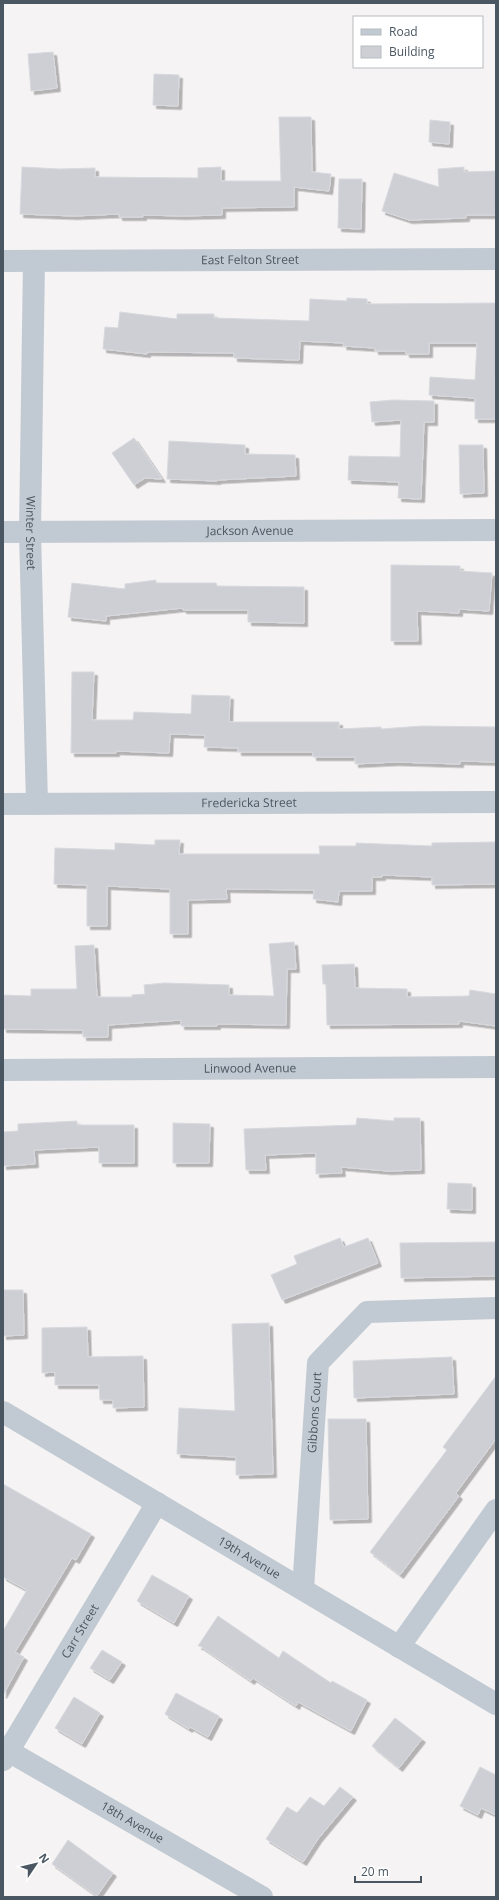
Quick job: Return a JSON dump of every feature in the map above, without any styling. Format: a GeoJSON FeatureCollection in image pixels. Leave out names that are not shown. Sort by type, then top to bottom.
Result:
{"type":"FeatureCollection","features":[{"type":"Feature","properties":{"kind":"street","name":"East Felton Street"},"geometry":{"type":"LineString","coordinates":[[3,261],[496,259]]}},
{"type":"Feature","properties":{"kind":"street","name":"Winter Street"},"geometry":{"type":"LineString","coordinates":[[34,261],[30,532],[37,804]]}},
{"type":"Feature","properties":{"kind":"street","name":"Jackson Avenue"},"geometry":{"type":"LineString","coordinates":[[3,532],[496,530]]}},
{"type":"Feature","properties":{"kind":"street","name":"Fredericka Street"},"geometry":{"type":"LineString","coordinates":[[3,804],[496,802]]}},
{"type":"Feature","properties":{"kind":"street","name":"Linwood Avenue"},"geometry":{"type":"LineString","coordinates":[[3,1070],[496,1067]]}},
{"type":"Feature","properties":{"kind":"street","name":"Gibbons Court"},"geometry":{"type":"LineString","coordinates":[[303,1590],[318,1363],[366,1312],[496,1308]]}},
{"type":"Feature","properties":{"kind":"street","name":"19th Avenue"},"geometry":{"type":"LineString","coordinates":[[3,1412],[496,1704]]}},
{"type":"Feature","properties":{"kind":"street","name":"Carr Street"},"geometry":{"type":"LineString","coordinates":[[5,1753],[157,1503]]}},
{"type":"Feature","properties":{"kind":"street"},"geometry":{"type":"LineString","coordinates":[[399,1647],[496,1510]]}},
{"type":"Feature","properties":{"kind":"street","name":"18th Avenue"},"geometry":{"type":"LineString","coordinates":[[5,1753],[262,1897]]}},
{"type":"Feature","properties":{"kind":"building"},"geometry":{"type":"Polygon","coordinates":[[[53,52],[57,88],[31,91],[28,54],[53,52]]]}},
{"type":"Feature","properties":{"kind":"building"},"geometry":{"type":"Polygon","coordinates":[[[154,74],[179,75],[178,106],[153,105],[154,74]]]}},
{"type":"Feature","properties":{"kind":"building"},"geometry":{"type":"Polygon","coordinates":[[[279,117],[311,117],[312,172],[331,174],[329,191],[294,187],[294,207],[222,208],[222,215],[143,215],[143,217],[119,217],[119,214],[74,216],[20,214],[22,167],[60,169],[95,168],[95,177],[198,178],[198,168],[221,167],[221,181],[281,181],[279,117]]]}},
{"type":"Feature","properties":{"kind":"building"},"geometry":{"type":"Polygon","coordinates":[[[430,120],[450,122],[449,144],[429,142],[430,120]]]}},
{"type":"Feature","properties":{"kind":"building"},"geometry":{"type":"Polygon","coordinates":[[[464,167],[464,172],[496,171],[496,215],[466,215],[466,218],[409,220],[382,211],[394,173],[439,187],[438,169],[464,167]]]}},
{"type":"Feature","properties":{"kind":"building"},"geometry":{"type":"Polygon","coordinates":[[[339,179],[362,179],[361,229],[338,228],[339,179]]]}},
{"type":"Feature","properties":{"kind":"building"},"geometry":{"type":"Polygon","coordinates":[[[347,298],[367,299],[367,304],[496,303],[495,419],[475,419],[475,398],[429,395],[430,377],[475,380],[477,343],[429,343],[429,354],[406,354],[406,351],[375,351],[375,348],[343,346],[344,343],[300,341],[299,360],[234,358],[234,353],[147,352],[147,354],[103,349],[105,327],[118,328],[120,312],[177,319],[177,314],[214,314],[214,318],[309,321],[310,299],[347,301],[347,298]]]}},
{"type":"Feature","properties":{"kind":"building"},"geometry":{"type":"Polygon","coordinates":[[[393,400],[434,401],[434,422],[424,422],[421,499],[398,498],[399,482],[348,480],[349,456],[400,457],[401,420],[372,422],[370,402],[393,400]]]}},
{"type":"Feature","properties":{"kind":"building"},"geometry":{"type":"Polygon","coordinates":[[[134,438],[162,479],[145,478],[134,485],[112,453],[134,438]]]}},
{"type":"Feature","properties":{"kind":"building"},"geometry":{"type":"Polygon","coordinates":[[[169,441],[245,445],[245,454],[295,455],[296,476],[217,481],[167,479],[169,441]]]}},
{"type":"Feature","properties":{"kind":"building"},"geometry":{"type":"Polygon","coordinates":[[[459,445],[483,445],[484,493],[460,494],[459,445]]]}},
{"type":"Feature","properties":{"kind":"building"},"geometry":{"type":"Polygon","coordinates":[[[391,565],[460,566],[460,571],[492,573],[489,611],[459,609],[459,613],[417,611],[418,641],[391,641],[391,565]]]}},
{"type":"Feature","properties":{"kind":"building"},"geometry":{"type":"Polygon","coordinates":[[[156,580],[156,583],[216,583],[217,586],[304,587],[304,623],[248,622],[248,610],[183,610],[183,608],[106,616],[106,621],[68,617],[72,583],[125,589],[125,584],[156,580]]]}},
{"type":"Feature","properties":{"kind":"building"},"geometry":{"type":"Polygon","coordinates":[[[72,672],[94,672],[92,720],[133,720],[134,712],[191,714],[192,695],[230,696],[229,722],[339,722],[339,729],[381,727],[381,729],[422,726],[496,727],[496,762],[460,761],[460,764],[395,762],[355,764],[355,757],[313,757],[313,752],[238,752],[238,748],[204,747],[205,735],[170,734],[169,753],[116,751],[116,753],[71,753],[72,672]]]}},
{"type":"Feature","properties":{"kind":"building"},"geometry":{"type":"Polygon","coordinates":[[[155,840],[180,840],[179,854],[320,854],[319,846],[356,846],[356,843],[432,846],[432,843],[496,842],[496,884],[432,885],[432,877],[382,875],[382,877],[372,877],[372,891],[339,891],[338,902],[313,899],[314,890],[226,889],[227,899],[188,900],[188,934],[170,934],[170,889],[107,886],[107,926],[87,926],[87,885],[54,884],[55,848],[115,850],[115,843],[155,845],[155,840]]]}},
{"type":"Feature","properties":{"kind":"building"},"geometry":{"type":"Polygon","coordinates":[[[294,942],[296,969],[287,969],[286,1025],[217,1024],[217,1026],[181,1026],[181,1020],[108,1025],[108,1037],[83,1037],[83,1030],[3,1029],[3,995],[31,996],[31,989],[77,989],[75,946],[94,945],[97,997],[132,997],[132,995],[145,994],[144,985],[164,983],[229,985],[229,995],[274,996],[269,944],[294,942]]]}},
{"type":"Feature","properties":{"kind":"building"},"geometry":{"type":"Polygon","coordinates":[[[354,964],[355,988],[407,989],[407,997],[469,996],[470,990],[496,994],[496,1026],[459,1021],[459,1024],[327,1025],[326,984],[323,984],[322,965],[354,964]]]}},
{"type":"Feature","properties":{"kind":"building"},"geometry":{"type":"Polygon","coordinates":[[[357,1118],[394,1121],[394,1118],[420,1118],[421,1170],[388,1171],[341,1167],[342,1173],[316,1174],[316,1153],[265,1155],[266,1170],[246,1170],[244,1129],[356,1125],[357,1118]]]}},
{"type":"Feature","properties":{"kind":"building"},"geometry":{"type":"Polygon","coordinates":[[[77,1121],[77,1125],[134,1125],[134,1163],[99,1163],[99,1147],[34,1150],[35,1164],[3,1166],[3,1132],[18,1131],[18,1124],[77,1121]]]}},
{"type":"Feature","properties":{"kind":"building"},"geometry":{"type":"Polygon","coordinates":[[[173,1123],[210,1124],[209,1163],[173,1163],[173,1123]]]}},
{"type":"Feature","properties":{"kind":"building"},"geometry":{"type":"Polygon","coordinates":[[[448,1183],[472,1184],[472,1210],[447,1209],[448,1183]]]}},
{"type":"Feature","properties":{"kind":"building"},"geometry":{"type":"Polygon","coordinates":[[[340,1238],[344,1247],[368,1238],[378,1263],[282,1300],[271,1275],[297,1264],[294,1256],[340,1238]]]}},
{"type":"Feature","properties":{"kind":"building"},"geometry":{"type":"Polygon","coordinates":[[[496,1242],[496,1276],[401,1278],[400,1243],[496,1242]]]}},
{"type":"Feature","properties":{"kind":"building"},"geometry":{"type":"Polygon","coordinates":[[[3,1290],[23,1290],[24,1335],[3,1336],[3,1290]]]}},
{"type":"Feature","properties":{"kind":"building"},"geometry":{"type":"Polygon","coordinates":[[[269,1323],[273,1474],[236,1475],[236,1457],[177,1454],[179,1408],[235,1411],[232,1324],[269,1323]]]}},
{"type":"Feature","properties":{"kind":"building"},"geometry":{"type":"Polygon","coordinates":[[[87,1327],[88,1357],[143,1356],[144,1407],[113,1408],[113,1400],[100,1400],[99,1385],[55,1385],[55,1372],[42,1373],[42,1328],[87,1327]]]}},
{"type":"Feature","properties":{"kind":"building"},"geometry":{"type":"Polygon","coordinates":[[[452,1357],[454,1394],[354,1398],[353,1361],[452,1357]]]}},
{"type":"Feature","properties":{"kind":"building"},"geometry":{"type":"Polygon","coordinates":[[[496,1376],[496,1439],[456,1493],[459,1496],[400,1575],[370,1552],[447,1450],[443,1447],[496,1376]]]}},
{"type":"Feature","properties":{"kind":"building"},"geometry":{"type":"Polygon","coordinates":[[[328,1419],[366,1419],[368,1519],[330,1520],[328,1419]]]}},
{"type":"Feature","properties":{"kind":"building"},"geometry":{"type":"Polygon","coordinates":[[[3,1484],[91,1534],[76,1560],[72,1558],[15,1652],[24,1657],[3,1695],[3,1631],[27,1590],[3,1577],[3,1484]]]}},
{"type":"Feature","properties":{"kind":"building"},"geometry":{"type":"Polygon","coordinates":[[[152,1575],[189,1596],[174,1623],[137,1601],[152,1575]]]}},
{"type":"Feature","properties":{"kind":"building"},"geometry":{"type":"Polygon","coordinates":[[[218,1616],[279,1658],[283,1651],[331,1683],[332,1681],[367,1700],[351,1731],[298,1702],[296,1706],[253,1678],[251,1681],[198,1646],[218,1616]]]}},
{"type":"Feature","properties":{"kind":"building"},"geometry":{"type":"Polygon","coordinates":[[[102,1650],[122,1662],[110,1680],[90,1668],[102,1650]]]}},
{"type":"Feature","properties":{"kind":"building"},"geometry":{"type":"Polygon","coordinates":[[[176,1693],[219,1716],[208,1737],[190,1727],[189,1729],[165,1714],[176,1693]]]}},
{"type":"Feature","properties":{"kind":"building"},"geometry":{"type":"Polygon","coordinates":[[[74,1697],[100,1713],[82,1744],[55,1728],[74,1697]]]}},
{"type":"Feature","properties":{"kind":"building"},"geometry":{"type":"Polygon","coordinates":[[[395,1718],[422,1739],[399,1768],[372,1746],[395,1718]]]}},
{"type":"Feature","properties":{"kind":"building"},"geometry":{"type":"Polygon","coordinates":[[[480,1767],[496,1775],[496,1815],[481,1808],[478,1815],[460,1806],[480,1767]]]}},
{"type":"Feature","properties":{"kind":"building"},"geometry":{"type":"Polygon","coordinates":[[[340,1787],[353,1797],[318,1839],[303,1862],[266,1839],[287,1807],[297,1813],[310,1797],[324,1806],[340,1787]]]}},
{"type":"Feature","properties":{"kind":"building"},"geometry":{"type":"Polygon","coordinates":[[[68,1840],[113,1873],[97,1896],[52,1864],[68,1840]]]}}]}
